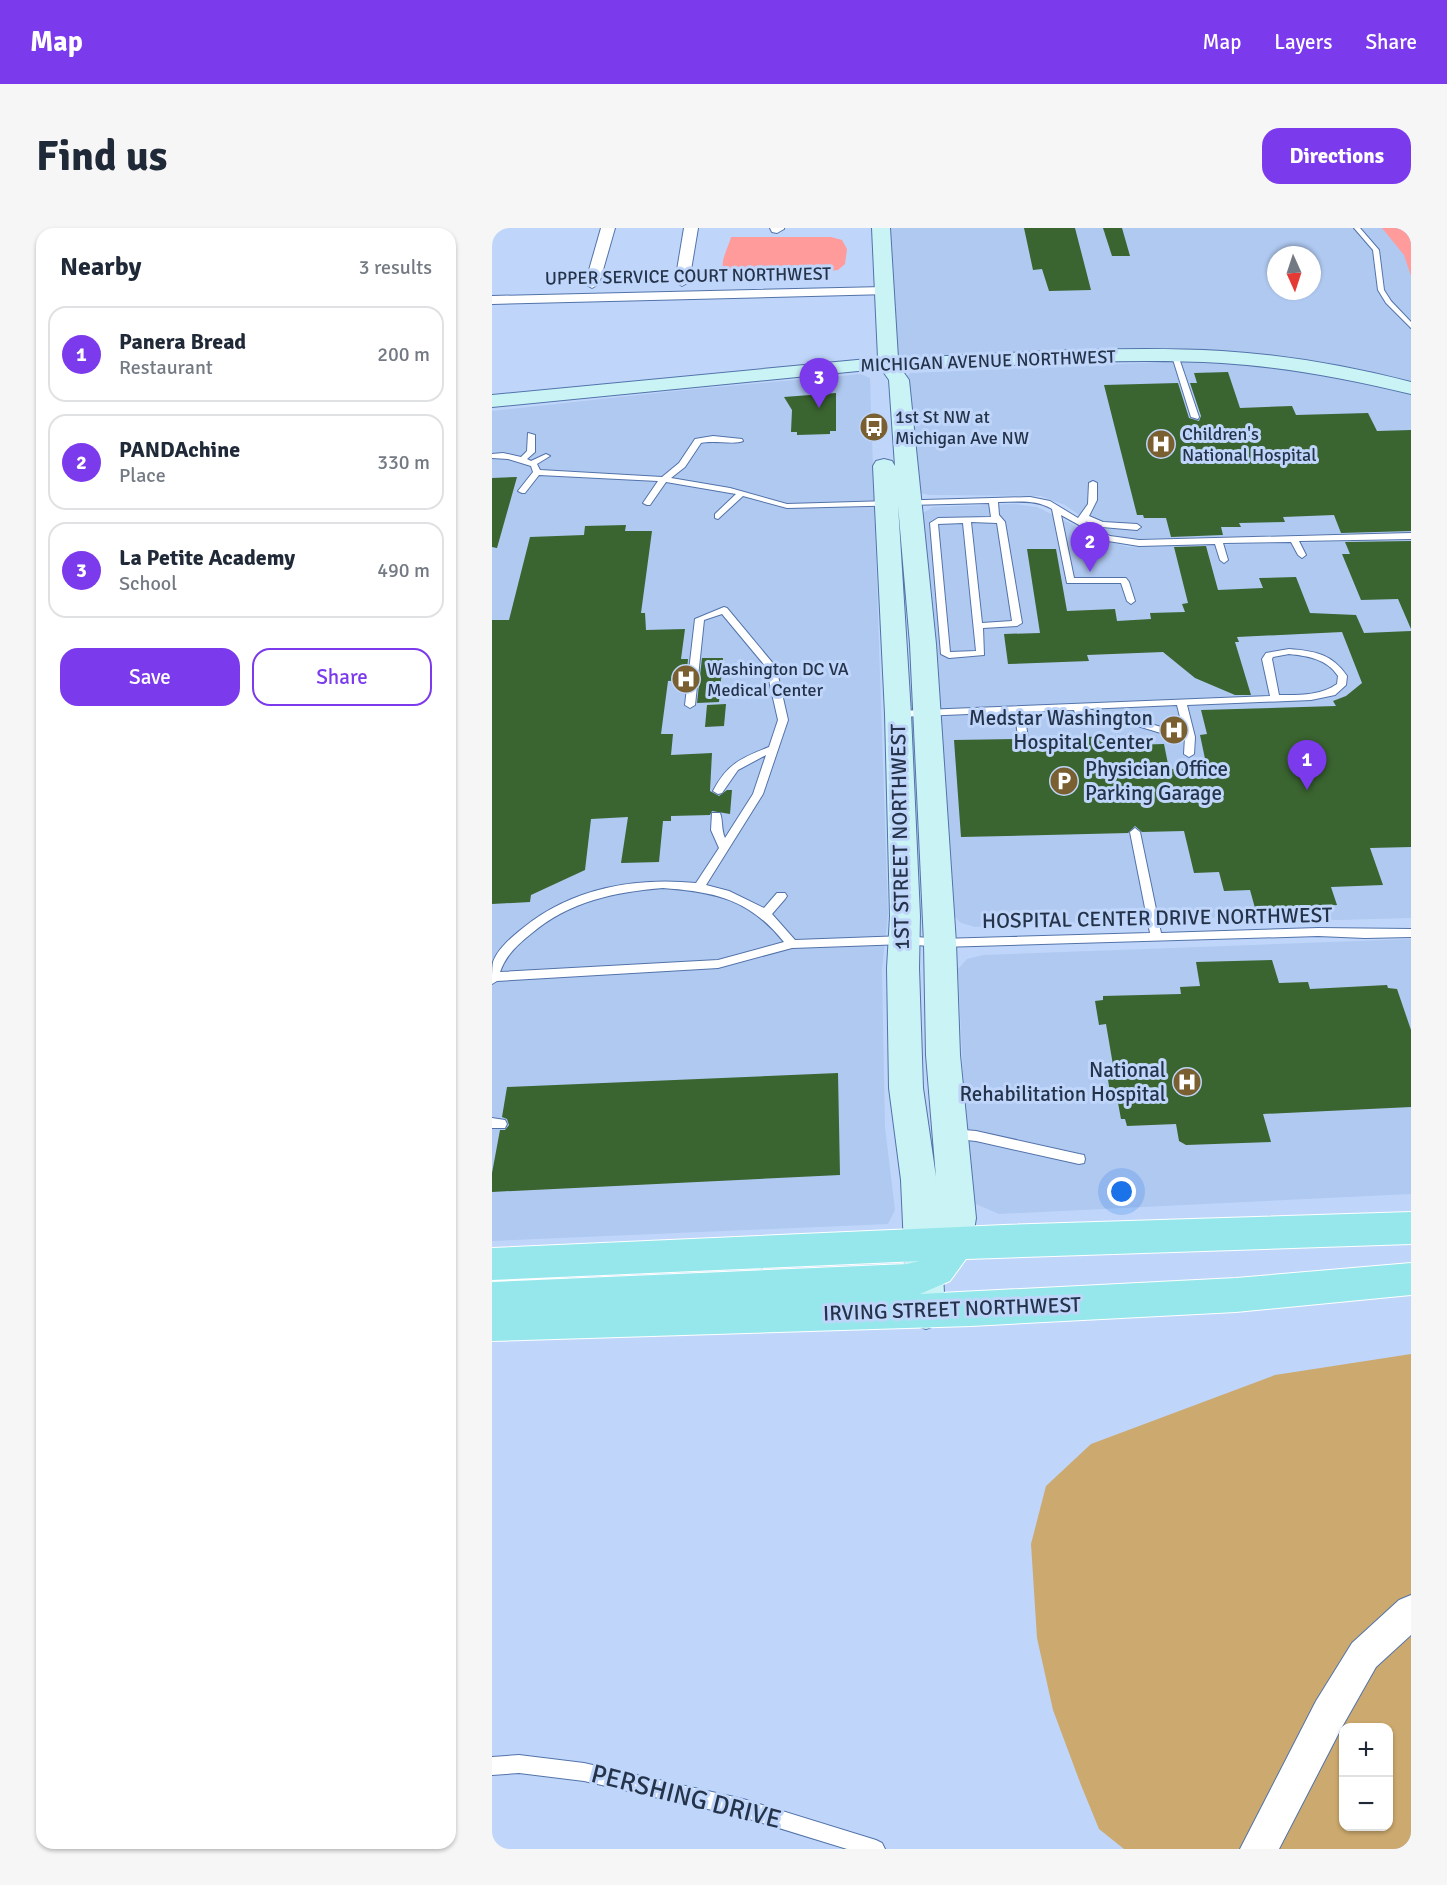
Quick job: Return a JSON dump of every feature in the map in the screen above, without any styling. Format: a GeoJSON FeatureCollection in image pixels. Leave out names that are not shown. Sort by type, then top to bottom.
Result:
{"type":"FeatureCollection","features":[{"type":"Feature","properties":{"kind":"main road","name":"IRVING STREET NORTHWEST"},"geometry":{"type":"LineString","coordinates":[[492,1324],[932,1269],[1411,1228]]}},
{"type":"Feature","properties":{"kind":"main road","name":"IRVING STREET NORTHWEST"},"geometry":{"type":"LineString","coordinates":[[492,1264],[932,1269],[1236,1295],[1411,1279]]}},
{"type":"Feature","properties":{"kind":"main road"},"geometry":{"type":"LineString","coordinates":[[492,1299],[899,1281],[932,1269]]}},
{"type":"Feature","properties":{"kind":"street"},"geometry":{"type":"LineString","coordinates":[[592,284],[608,228]]}},
{"type":"Feature","properties":{"kind":"street"},"geometry":{"type":"LineString","coordinates":[[682,282],[691,228]]}},
{"type":"Feature","properties":{"kind":"street","name":"1ST STREET NORTHWEST"},"geometry":{"type":"LineString","coordinates":[[881,228],[888,364],[900,380],[897,502],[912,713],[940,943],[944,1055],[958,1218],[932,1269]]}},
{"type":"Feature","properties":{"kind":"street","name":"UPPER SERVICE COURT NORTHWEST"},"geometry":{"type":"LineString","coordinates":[[492,286],[682,282],[884,284]]}},
{"type":"Feature","properties":{"kind":"street","name":"UPPER SERVICE COURT NORTHWEST"},"geometry":{"type":"LineString","coordinates":[[492,300],[884,284]]}},
{"type":"Feature","properties":{"kind":"street","name":"MICHIGAN AVENUE NORTHWEST"},"geometry":{"type":"LineString","coordinates":[[492,401],[762,373],[888,364],[1092,361],[1174,355],[1328,369],[1411,388]]}},
{"type":"Feature","properties":{"kind":"street","name":"1ST STREET NORTHWEST"},"geometry":{"type":"LineString","coordinates":[[882,418],[880,377],[888,364]]}},
{"type":"Feature","properties":{"kind":"street","name":"1ST STREET NORTHWEST"},"geometry":{"type":"LineString","coordinates":[[883,447],[897,502]]}},
{"type":"Feature","properties":{"kind":"street","name":"1ST STREET NORTHWEST"},"geometry":{"type":"LineString","coordinates":[[912,713],[903,968],[906,1088],[932,1269]]}},
{"type":"Feature","properties":{"kind":"street"},"geometry":{"type":"LineString","coordinates":[[1259,1849],[1329,1714],[1364,1655],[1411,1612]]}},
{"type":"Feature","properties":{"kind":"lane"},"geometry":{"type":"LineString","coordinates":[[1357,228],[1376,250],[1381,290],[1388,302],[1411,326]]}},
{"type":"Feature","properties":{"kind":"lane"},"geometry":{"type":"LineString","coordinates":[[1174,355],[1195,417]]}},
{"type":"Feature","properties":{"kind":"lane"},"geometry":{"type":"LineString","coordinates":[[522,460],[531,452],[531,435]]}},
{"type":"Feature","properties":{"kind":"lane"},"geometry":{"type":"LineString","coordinates":[[647,503],[664,479],[682,465],[698,441],[713,438],[740,441]]}},
{"type":"Feature","properties":{"kind":"lane"},"geometry":{"type":"LineString","coordinates":[[492,456],[500,455],[522,460],[534,465],[537,472]]}},
{"type":"Feature","properties":{"kind":"lane"},"geometry":{"type":"LineString","coordinates":[[531,464],[546,456]]}},
{"type":"Feature","properties":{"kind":"lane"},"geometry":{"type":"LineString","coordinates":[[537,472],[664,479],[742,493],[786,506],[997,499],[1030,500],[1082,519],[1102,524],[1137,527]]}},
{"type":"Feature","properties":{"kind":"lane"},"geometry":{"type":"LineString","coordinates":[[522,491],[537,472]]}},
{"type":"Feature","properties":{"kind":"lane"},"geometry":{"type":"LineString","coordinates":[[1082,519],[1092,508],[1095,497],[1093,483]]}},
{"type":"Feature","properties":{"kind":"lane"},"geometry":{"type":"LineString","coordinates":[[718,516],[742,493]]}},
{"type":"Feature","properties":{"kind":"lane"},"geometry":{"type":"LineString","coordinates":[[967,520],[981,653],[947,655],[934,523],[967,520],[998,520],[1003,516],[997,499]]}},
{"type":"Feature","properties":{"kind":"lane"},"geometry":{"type":"LineString","coordinates":[[1056,508],[1070,581],[1122,580],[1125,582],[1131,601]]}},
{"type":"Feature","properties":{"kind":"lane"},"geometry":{"type":"LineString","coordinates":[[1082,519],[1108,538],[1139,540],[1411,536]]}},
{"type":"Feature","properties":{"kind":"lane"},"geometry":{"type":"LineString","coordinates":[[979,626],[1017,623],[998,520]]}},
{"type":"Feature","properties":{"kind":"lane"},"geometry":{"type":"LineString","coordinates":[[1294,539],[1302,555]]}},
{"type":"Feature","properties":{"kind":"lane"},"geometry":{"type":"LineString","coordinates":[[1218,540],[1224,560]]}},
{"type":"Feature","properties":{"kind":"lane"},"geometry":{"type":"LineString","coordinates":[[690,705],[700,618],[724,610],[771,667],[783,720],[758,794],[699,887]]}},
{"type":"Feature","properties":{"kind":"lane"},"geometry":{"type":"LineString","coordinates":[[912,713],[1056,706],[1181,701],[1275,698],[1323,696],[1339,687],[1343,681],[1343,674],[1332,661],[1310,653],[1269,655],[1267,658],[1275,698]]}},
{"type":"Feature","properties":{"kind":"lane"},"geometry":{"type":"LineString","coordinates":[[1181,701],[1191,737],[1189,754]]}},
{"type":"Feature","properties":{"kind":"lane"},"geometry":{"type":"LineString","coordinates":[[1056,706],[1132,721],[1174,734]]}},
{"type":"Feature","properties":{"kind":"lane"},"geometry":{"type":"LineString","coordinates":[[1019,708],[1023,738]]}},
{"type":"Feature","properties":{"kind":"lane"},"geometry":{"type":"LineString","coordinates":[[718,790],[726,774],[747,760],[773,749]]}},
{"type":"Feature","properties":{"kind":"lane"},"geometry":{"type":"LineString","coordinates":[[716,815],[716,830],[724,848]]}},
{"type":"Feature","properties":{"kind":"lane"},"geometry":{"type":"LineString","coordinates":[[1135,832],[1156,936]]}},
{"type":"Feature","properties":{"kind":"lane"},"geometry":{"type":"LineString","coordinates":[[492,978],[505,950],[532,923],[579,899],[611,890],[657,884],[699,887],[729,895],[754,906],[777,925],[792,944]]}},
{"type":"Feature","properties":{"kind":"lane"},"geometry":{"type":"LineString","coordinates":[[765,915],[781,896]]}},
{"type":"Feature","properties":{"kind":"lane","name":"HOSPITAL CENTER DRIVE NORTHWEST"},"geometry":{"type":"LineString","coordinates":[[492,978],[718,964],[792,944],[904,940],[940,943],[1318,932],[1411,933]]}},
{"type":"Feature","properties":{"kind":"lane"},"geometry":{"type":"LineString","coordinates":[[950,1134],[976,1136],[1078,1159]]}},
{"type":"Feature","properties":{"kind":"lane","name":"PERSHING DRIVE"},"geometry":{"type":"LineString","coordinates":[[492,1766],[519,1764],[584,1772],[743,1808],[876,1849]]}},
{"type":"Feature","properties":{"kind":"shaded area"},"geometry":{"type":"Polygon","coordinates":[[[882,228],[1411,228],[1411,388],[1295,364],[1174,355],[888,364],[882,228]]]}},
{"type":"Feature","properties":{"kind":"shaded area"},"geometry":{"type":"Polygon","coordinates":[[[1382,228],[1411,228],[1411,276],[1404,255],[1382,228]]]}},
{"type":"Feature","properties":{"kind":"shaded area"},"geometry":{"type":"Polygon","coordinates":[[[731,237],[831,237],[842,240],[847,249],[845,264],[838,270],[828,271],[734,272],[723,268],[731,237]]]}},
{"type":"Feature","properties":{"kind":"shaded area","name":"Children's National Hospital"},"geometry":{"type":"Polygon","coordinates":[[[1189,361],[1244,364],[1323,373],[1411,395],[1411,532],[1132,539],[1100,530],[1065,505],[1041,496],[930,495],[914,492],[905,378],[910,373],[1189,361]]]}},
{"type":"Feature","properties":{"kind":"shaded area","name":"Washington DC VA Medical Center"},"geometry":{"type":"Polygon","coordinates":[[[861,374],[870,378],[888,914],[882,969],[885,1127],[895,1210],[888,1224],[492,1241],[492,411],[861,374]]]}},
{"type":"Feature","properties":{"kind":"shaded area","name":"Medstar Washington Hospital Center"},"geometry":{"type":"Polygon","coordinates":[[[1014,504],[1037,507],[1106,541],[1129,547],[1411,540],[1411,918],[1339,920],[1231,917],[975,927],[961,923],[951,913],[921,514],[933,507],[1014,504]]]}},
{"type":"Feature","properties":{"kind":"shaded area","name":"National Rehabilitation Hospital"},"geometry":{"type":"Polygon","coordinates":[[[1411,939],[1411,1194],[999,1214],[969,1201],[958,969],[967,959],[983,955],[1411,939]]]}},
{"type":"Feature","properties":{"kind":"shaded area"},"geometry":{"type":"Polygon","coordinates":[[[1411,1354],[1411,1849],[1124,1849],[1099,1829],[1053,1710],[1037,1638],[1031,1544],[1046,1486],[1091,1444],[1275,1375],[1411,1354]]]}},
{"type":"Feature","properties":{"kind":"building"},"geometry":{"type":"Polygon","coordinates":[[[1024,228],[1075,228],[1091,290],[1049,291],[1042,269],[1033,270],[1024,228]]]}},
{"type":"Feature","properties":{"kind":"building"},"geometry":{"type":"Polygon","coordinates":[[[1103,228],[1122,228],[1130,256],[1112,256],[1103,228]]]}},
{"type":"Feature","properties":{"kind":"building"},"geometry":{"type":"Polygon","coordinates":[[[1228,372],[1240,408],[1292,406],[1296,415],[1368,413],[1377,431],[1411,430],[1411,531],[1341,533],[1334,515],[1283,517],[1285,522],[1239,523],[1241,527],[1221,527],[1223,535],[1171,537],[1166,518],[1144,518],[1143,515],[1137,515],[1104,385],[1178,383],[1189,418],[1199,421],[1201,416],[1190,383],[1197,383],[1194,373],[1228,372]]]}},
{"type":"Feature","properties":{"kind":"building"},"geometry":{"type":"Polygon","coordinates":[[[836,393],[836,431],[830,431],[830,434],[797,435],[797,432],[791,432],[792,410],[784,397],[836,393]]]}},
{"type":"Feature","properties":{"kind":"building"},"geometry":{"type":"Polygon","coordinates":[[[517,477],[497,548],[492,547],[492,478],[517,477]]]}},
{"type":"Feature","properties":{"kind":"building"},"geometry":{"type":"Polygon","coordinates":[[[626,525],[625,531],[652,531],[641,613],[645,613],[646,630],[685,629],[681,659],[688,659],[686,680],[668,681],[661,734],[673,734],[671,755],[712,753],[710,791],[719,796],[727,790],[732,790],[730,814],[712,811],[710,815],[671,816],[671,821],[663,821],[659,862],[621,863],[628,817],[591,819],[585,870],[531,895],[530,902],[492,904],[492,620],[509,620],[530,537],[584,535],[585,526],[626,525]]]}},
{"type":"Feature","properties":{"kind":"building"},"geometry":{"type":"Polygon","coordinates":[[[1411,541],[1411,629],[1398,599],[1361,600],[1342,554],[1350,554],[1345,542],[1411,541]]]}},
{"type":"Feature","properties":{"kind":"building"},"geometry":{"type":"Polygon","coordinates":[[[1206,546],[1218,590],[1263,588],[1259,578],[1296,577],[1310,613],[1356,615],[1364,633],[1411,631],[1411,847],[1370,848],[1383,885],[1331,887],[1337,905],[1318,906],[1298,912],[1278,907],[1255,908],[1250,890],[1224,891],[1219,872],[1194,873],[1184,831],[1142,832],[1135,826],[1128,833],[961,837],[954,740],[1016,739],[1024,743],[1030,738],[1129,736],[1130,745],[1164,744],[1169,769],[1207,768],[1200,735],[1207,734],[1201,710],[1336,706],[1333,701],[1346,696],[1362,683],[1342,632],[1237,637],[1239,642],[1235,642],[1251,695],[1235,695],[1195,678],[1163,652],[1087,655],[1089,661],[1008,664],[1004,634],[1040,633],[1027,549],[1056,549],[1067,611],[1115,609],[1117,621],[1151,619],[1150,613],[1185,612],[1182,604],[1188,603],[1174,547],[1206,546]]]}},
{"type":"Feature","properties":{"kind":"building"},"geometry":{"type":"Polygon","coordinates":[[[702,658],[723,658],[719,702],[697,703],[702,658]]]}},
{"type":"Feature","properties":{"kind":"building"},"geometry":{"type":"Polygon","coordinates":[[[726,704],[724,726],[705,727],[707,705],[726,704]]]}},
{"type":"Feature","properties":{"kind":"building"},"geometry":{"type":"Polygon","coordinates":[[[1272,960],[1279,983],[1308,982],[1310,989],[1387,985],[1388,988],[1397,989],[1411,1030],[1411,1107],[1263,1114],[1271,1142],[1186,1145],[1179,1141],[1176,1124],[1127,1126],[1125,1119],[1121,1119],[1116,1092],[1110,1093],[1106,1066],[1113,1065],[1106,1024],[1099,1025],[1095,1001],[1103,1000],[1103,996],[1181,994],[1180,987],[1200,986],[1196,962],[1272,960]]]}},
{"type":"Feature","properties":{"kind":"building"},"geometry":{"type":"Polygon","coordinates":[[[838,1073],[840,1175],[492,1192],[492,1173],[500,1130],[505,1130],[509,1125],[507,1119],[502,1117],[507,1087],[838,1073]]]}},
{"type":"Feature","properties":{"kind":"place","name":"La Petite Academy"},"geometry":{"type":"Point","coordinates":[819,408]}},
{"type":"Feature","properties":{"kind":"place","name":"1st St NW at Michigan Ave NW"},"geometry":{"type":"Point","coordinates":[874,427]}},
{"type":"Feature","properties":{"kind":"place","name":"Children's National Hospital"},"geometry":{"type":"Point","coordinates":[1161,444]}},
{"type":"Feature","properties":{"kind":"place","name":"PANDAchine"},"geometry":{"type":"Point","coordinates":[1090,572]}},
{"type":"Feature","properties":{"kind":"place","name":"Washington DC VA Medical Center"},"geometry":{"type":"Point","coordinates":[686,679]}},
{"type":"Feature","properties":{"kind":"place","name":"Medstar Washington Hospital Center"},"geometry":{"type":"Point","coordinates":[1174,730]}},
{"type":"Feature","properties":{"kind":"place","name":"Physician Office Parking Garage"},"geometry":{"type":"Point","coordinates":[1064,781]}},
{"type":"Feature","properties":{"kind":"place","name":"Panera Bread"},"geometry":{"type":"Point","coordinates":[1307,790]}},
{"type":"Feature","properties":{"kind":"place","name":"National Rehabilitation Hospital"},"geometry":{"type":"Point","coordinates":[1187,1082]}}]}
